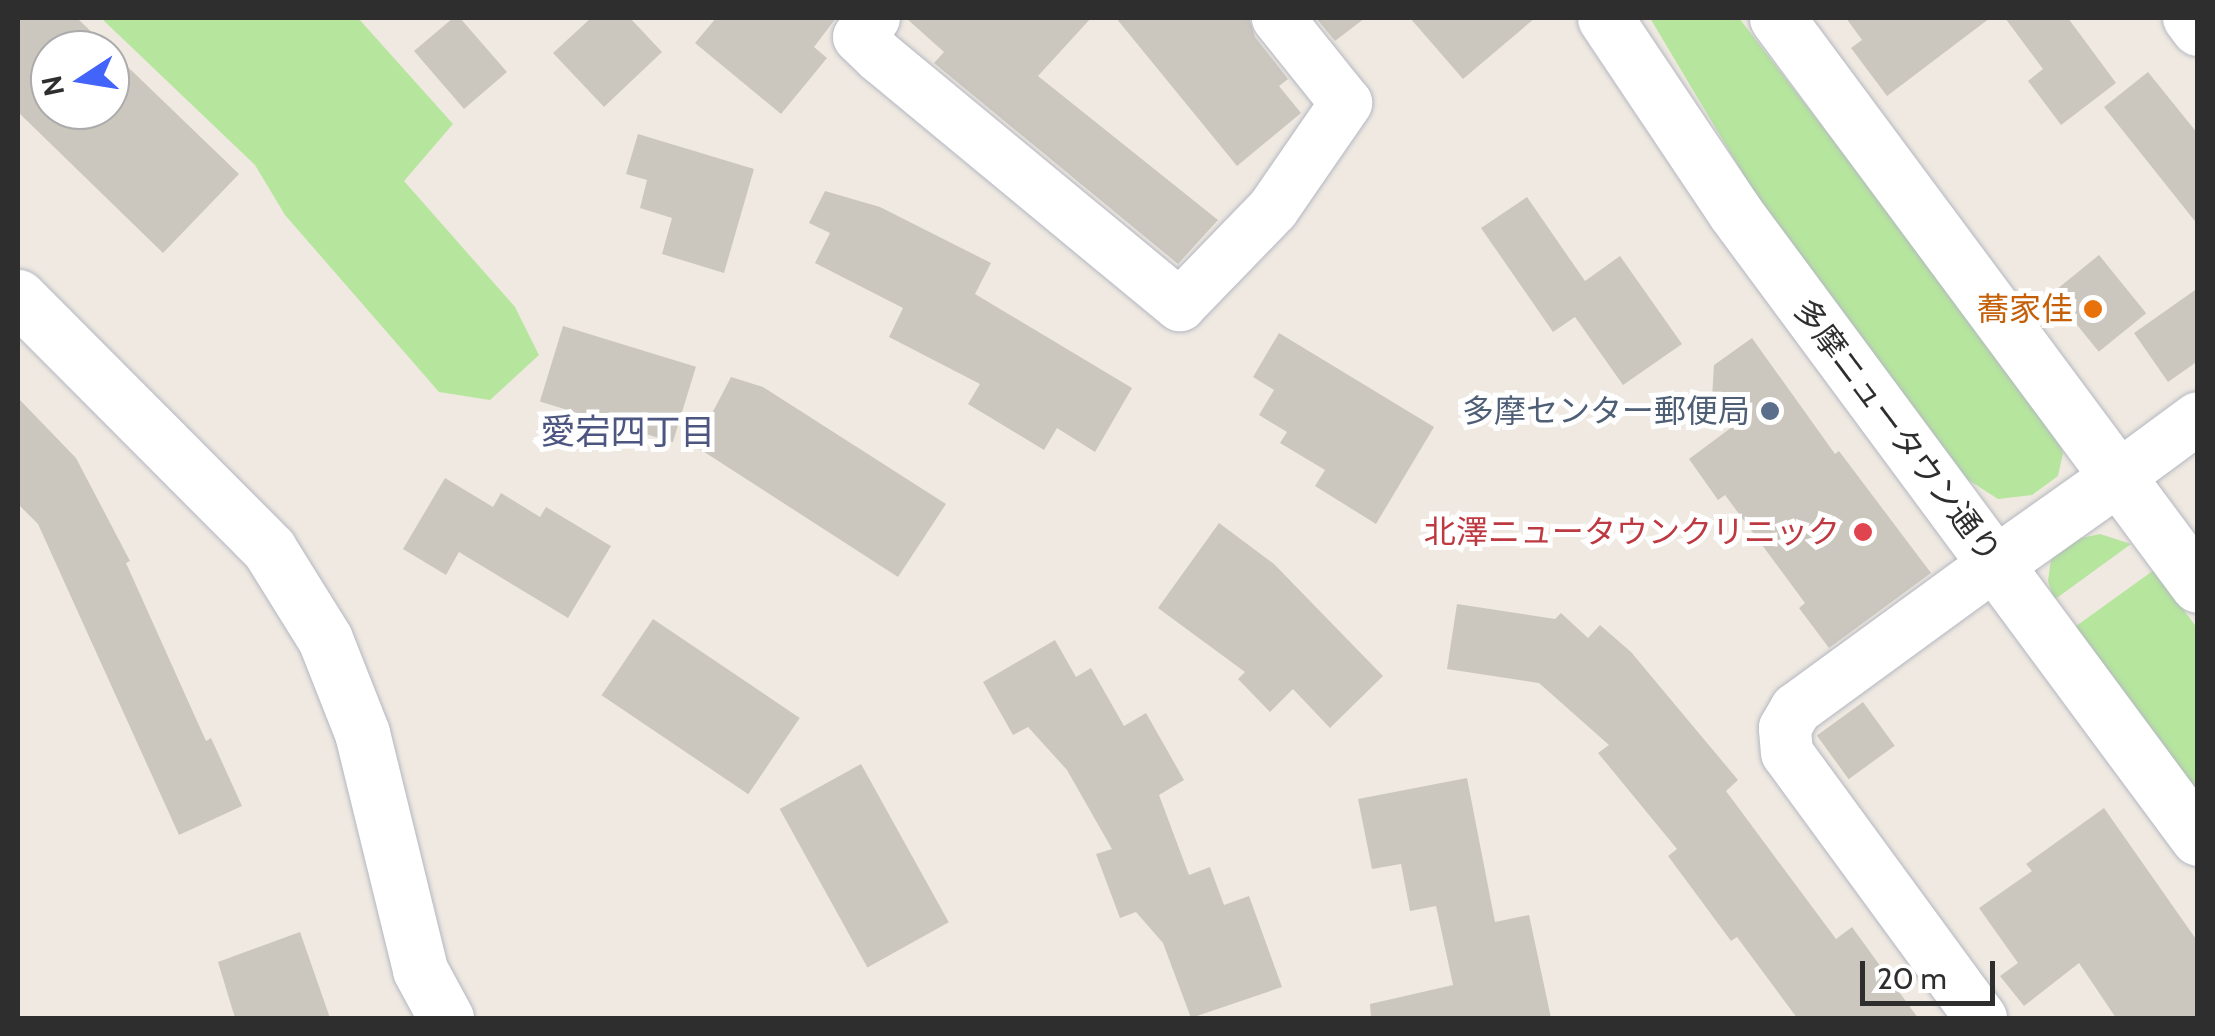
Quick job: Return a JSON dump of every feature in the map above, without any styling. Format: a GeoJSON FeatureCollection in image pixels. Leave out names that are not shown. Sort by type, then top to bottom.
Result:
{"type":"FeatureCollection","features":[{"type":"Feature","properties":{"kind":"main road","name":"多摩ニュータウン通り"},"geometry":{"type":"LineString","coordinates":[[1604,18],[1734,211],[2198,838]]}},
{"type":"Feature","properties":{"kind":"main road"},"geometry":{"type":"LineString","coordinates":[[1777,18],[2198,585]]}},
{"type":"Feature","properties":{"kind":"main road"},"geometry":{"type":"LineString","coordinates":[[18,296],[269,548],[325,640],[362,733],[420,970],[446,1018]]}},
{"type":"Feature","properties":{"kind":"main road"},"geometry":{"type":"LineString","coordinates":[[1995,564],[2118,477]]}},
{"type":"Feature","properties":{"kind":"street"},"geometry":{"type":"LineString","coordinates":[[874,18],[859,37],[880,58],[1180,305],[1274,210],[1346,103],[1278,18]]}},
{"type":"Feature","properties":{"kind":"street"},"geometry":{"type":"LineString","coordinates":[[2188,18],[2198,30]]}},
{"type":"Feature","properties":{"kind":"street"},"geometry":{"type":"LineString","coordinates":[[2118,477],[2198,418]]}},
{"type":"Feature","properties":{"kind":"street"},"geometry":{"type":"LineString","coordinates":[[1981,1018],[1787,752],[1786,728],[1796,709],[1995,564]]}},
{"type":"Feature","properties":{"kind":"green space"},"geometry":{"type":"Polygon","coordinates":[[[101,18],[358,18],[453,124],[404,181],[515,307],[539,355],[490,400],[439,392],[285,215],[255,165],[130,46],[130,30],[114,30],[101,18]]]}},
{"type":"Feature","properties":{"kind":"green space"},"geometry":{"type":"Polygon","coordinates":[[[1650,18],[1739,18],[2055,429],[2063,453],[2058,476],[2032,495],[1998,499],[1967,479],[1755,194],[1650,18]]]}},
{"type":"Feature","properties":{"kind":"green space"},"geometry":{"type":"Polygon","coordinates":[[[2100,534],[2131,544],[2054,600],[2048,581],[2051,560],[2072,540],[2100,534]]]}},
{"type":"Feature","properties":{"kind":"green space"},"geometry":{"type":"Polygon","coordinates":[[[2154,570],[2197,628],[2197,799],[2072,629],[2154,570]]]}},
{"type":"Feature","properties":{"kind":"building"},"geometry":{"type":"Polygon","coordinates":[[[18,18],[77,18],[89,30],[30,30],[30,124],[18,112],[18,18]]]}},
{"type":"Feature","properties":{"kind":"building"},"geometry":{"type":"Polygon","coordinates":[[[453,18],[460,18],[507,72],[464,109],[414,51],[453,18]]]}},
{"type":"Feature","properties":{"kind":"building"},"geometry":{"type":"Polygon","coordinates":[[[591,18],[630,18],[662,52],[604,107],[553,53],[591,18]]]}},
{"type":"Feature","properties":{"kind":"building"},"geometry":{"type":"Polygon","coordinates":[[[716,18],[836,18],[814,47],[827,58],[781,114],[695,43],[716,18]]]}},
{"type":"Feature","properties":{"kind":"building"},"geometry":{"type":"Polygon","coordinates":[[[906,18],[1091,18],[1038,76],[1218,220],[1178,264],[934,63],[944,52],[906,18]]]}},
{"type":"Feature","properties":{"kind":"building"},"geometry":{"type":"Polygon","coordinates":[[[1116,18],[1249,18],[1255,37],[1288,79],[1279,86],[1301,113],[1237,166],[1116,18]]]}},
{"type":"Feature","properties":{"kind":"building"},"geometry":{"type":"Polygon","coordinates":[[[1316,18],[1365,18],[1335,41],[1316,18]]]}},
{"type":"Feature","properties":{"kind":"building"},"geometry":{"type":"Polygon","coordinates":[[[1410,18],[1535,18],[1463,79],[1410,18]]]}},
{"type":"Feature","properties":{"kind":"building"},"geometry":{"type":"Polygon","coordinates":[[[1846,18],[1990,18],[1887,96],[1851,48],[1862,40],[1846,18]]]}},
{"type":"Feature","properties":{"kind":"building"},"geometry":{"type":"Polygon","coordinates":[[[2005,18],[2068,18],[2116,83],[2061,125],[2028,81],[2043,69],[2005,18]]]}},
{"type":"Feature","properties":{"kind":"building"},"geometry":{"type":"Polygon","coordinates":[[[130,69],[239,174],[163,253],[37,130],[130,130],[130,69]]]}},
{"type":"Feature","properties":{"kind":"building"},"geometry":{"type":"Polygon","coordinates":[[[2148,72],[2198,134],[2198,225],[2104,107],[2148,72]]]}},
{"type":"Feature","properties":{"kind":"building"},"geometry":{"type":"Polygon","coordinates":[[[638,134],[754,169],[724,273],[662,254],[672,218],[640,208],[647,180],[626,174],[638,134]]]}},
{"type":"Feature","properties":{"kind":"building"},"geometry":{"type":"Polygon","coordinates":[[[825,191],[880,207],[991,263],[975,294],[1132,388],[1095,452],[1057,428],[1044,450],[968,404],[980,384],[889,337],[903,308],[815,263],[830,233],[809,223],[825,191]]]}},
{"type":"Feature","properties":{"kind":"building"},"geometry":{"type":"Polygon","coordinates":[[[1527,197],[1585,281],[1620,256],[1682,344],[1623,385],[1575,317],[1553,332],[1481,228],[1527,197]]]}},
{"type":"Feature","properties":{"kind":"building"},"geometry":{"type":"Polygon","coordinates":[[[2099,255],[2146,313],[2099,352],[2052,293],[2099,255]]]}},
{"type":"Feature","properties":{"kind":"building"},"geometry":{"type":"Polygon","coordinates":[[[2198,288],[2198,361],[2168,382],[2134,333],[2198,288]]]}},
{"type":"Feature","properties":{"kind":"building"},"geometry":{"type":"Polygon","coordinates":[[[563,326],[696,367],[673,442],[540,402],[563,326]]]}},
{"type":"Feature","properties":{"kind":"building"},"geometry":{"type":"Polygon","coordinates":[[[1279,333],[1434,427],[1376,524],[1315,486],[1325,470],[1280,443],[1287,432],[1259,415],[1274,390],[1253,377],[1279,333]]]}},
{"type":"Feature","properties":{"kind":"building"},"geometry":{"type":"Polygon","coordinates":[[[1752,338],[1835,454],[1839,451],[1931,573],[1829,648],[1799,608],[1805,603],[1725,495],[1718,500],[1689,459],[1732,427],[1712,399],[1714,365],[1752,338]]]}},
{"type":"Feature","properties":{"kind":"building"},"geometry":{"type":"Polygon","coordinates":[[[731,377],[763,387],[946,504],[898,577],[695,446],[731,377]]]}},
{"type":"Feature","properties":{"kind":"building"},"geometry":{"type":"Polygon","coordinates":[[[18,398],[76,458],[130,561],[126,563],[206,741],[211,738],[242,806],[179,835],[38,524],[18,504],[18,398]]]}},
{"type":"Feature","properties":{"kind":"building"},"geometry":{"type":"Polygon","coordinates":[[[445,478],[493,507],[501,493],[540,517],[546,507],[611,546],[568,618],[459,552],[446,575],[403,549],[445,478]]]}},
{"type":"Feature","properties":{"kind":"building"},"geometry":{"type":"Polygon","coordinates":[[[1219,523],[1274,564],[1383,676],[1330,728],[1293,689],[1270,712],[1238,679],[1245,672],[1158,608],[1219,523]]]}},
{"type":"Feature","properties":{"kind":"building"},"geometry":{"type":"Polygon","coordinates":[[[1457,604],[1555,619],[1561,613],[1588,638],[1600,625],[1631,652],[1738,780],[1726,791],[1836,939],[1852,927],[1918,1018],[1797,1018],[1737,937],[1731,941],[1668,856],[1677,849],[1598,753],[1609,745],[1539,683],[1447,669],[1457,604]]]}},
{"type":"Feature","properties":{"kind":"building"},"geometry":{"type":"Polygon","coordinates":[[[653,619],[800,718],[748,794],[602,695],[653,619]]]}},
{"type":"Feature","properties":{"kind":"building"},"geometry":{"type":"Polygon","coordinates":[[[1055,640],[1076,677],[1091,668],[1124,726],[1146,713],[1184,780],[1159,795],[1189,875],[1210,867],[1224,905],[1249,896],[1282,987],[1191,1018],[1163,943],[1136,912],[1120,918],[1096,854],[1112,849],[1067,770],[1028,727],[1013,735],[983,682],[1055,640]]]}},
{"type":"Feature","properties":{"kind":"building"},"geometry":{"type":"Polygon","coordinates":[[[1863,702],[1895,746],[1849,779],[1817,736],[1863,702]]]}},
{"type":"Feature","properties":{"kind":"building"},"geometry":{"type":"Polygon","coordinates":[[[861,764],[949,922],[867,967],[780,809],[861,764]]]}},
{"type":"Feature","properties":{"kind":"building"},"geometry":{"type":"Polygon","coordinates":[[[1467,778],[1495,922],[1529,915],[1551,1018],[1371,1018],[1370,1004],[1453,985],[1436,906],[1410,911],[1401,864],[1372,869],[1358,799],[1467,778]]]}},
{"type":"Feature","properties":{"kind":"building"},"geometry":{"type":"Polygon","coordinates":[[[2104,808],[2198,942],[2198,1018],[2116,1018],[2079,963],[2024,1006],[2000,976],[2018,963],[1979,908],[2032,871],[2026,864],[2104,808]]]}},
{"type":"Feature","properties":{"kind":"building"},"geometry":{"type":"Polygon","coordinates":[[[300,932],[330,1018],[235,1018],[218,962],[300,932]]]}},
{"type":"Feature","properties":{"kind":"place","name":"蕎家佳"},"geometry":{"type":"Point","coordinates":[2093,309]}},
{"type":"Feature","properties":{"kind":"place","name":"多摩センター郵便局"},"geometry":{"type":"Point","coordinates":[1770,411]}},
{"type":"Feature","properties":{"kind":"place","name":"北澤ニュータウンクリニック"},"geometry":{"type":"Point","coordinates":[1863,532]}},
{"type":"Feature","properties":{"kind":"district","name":"愛宕四丁目"},"geometry":{"type":"Point","coordinates":[628,432]}}]}
